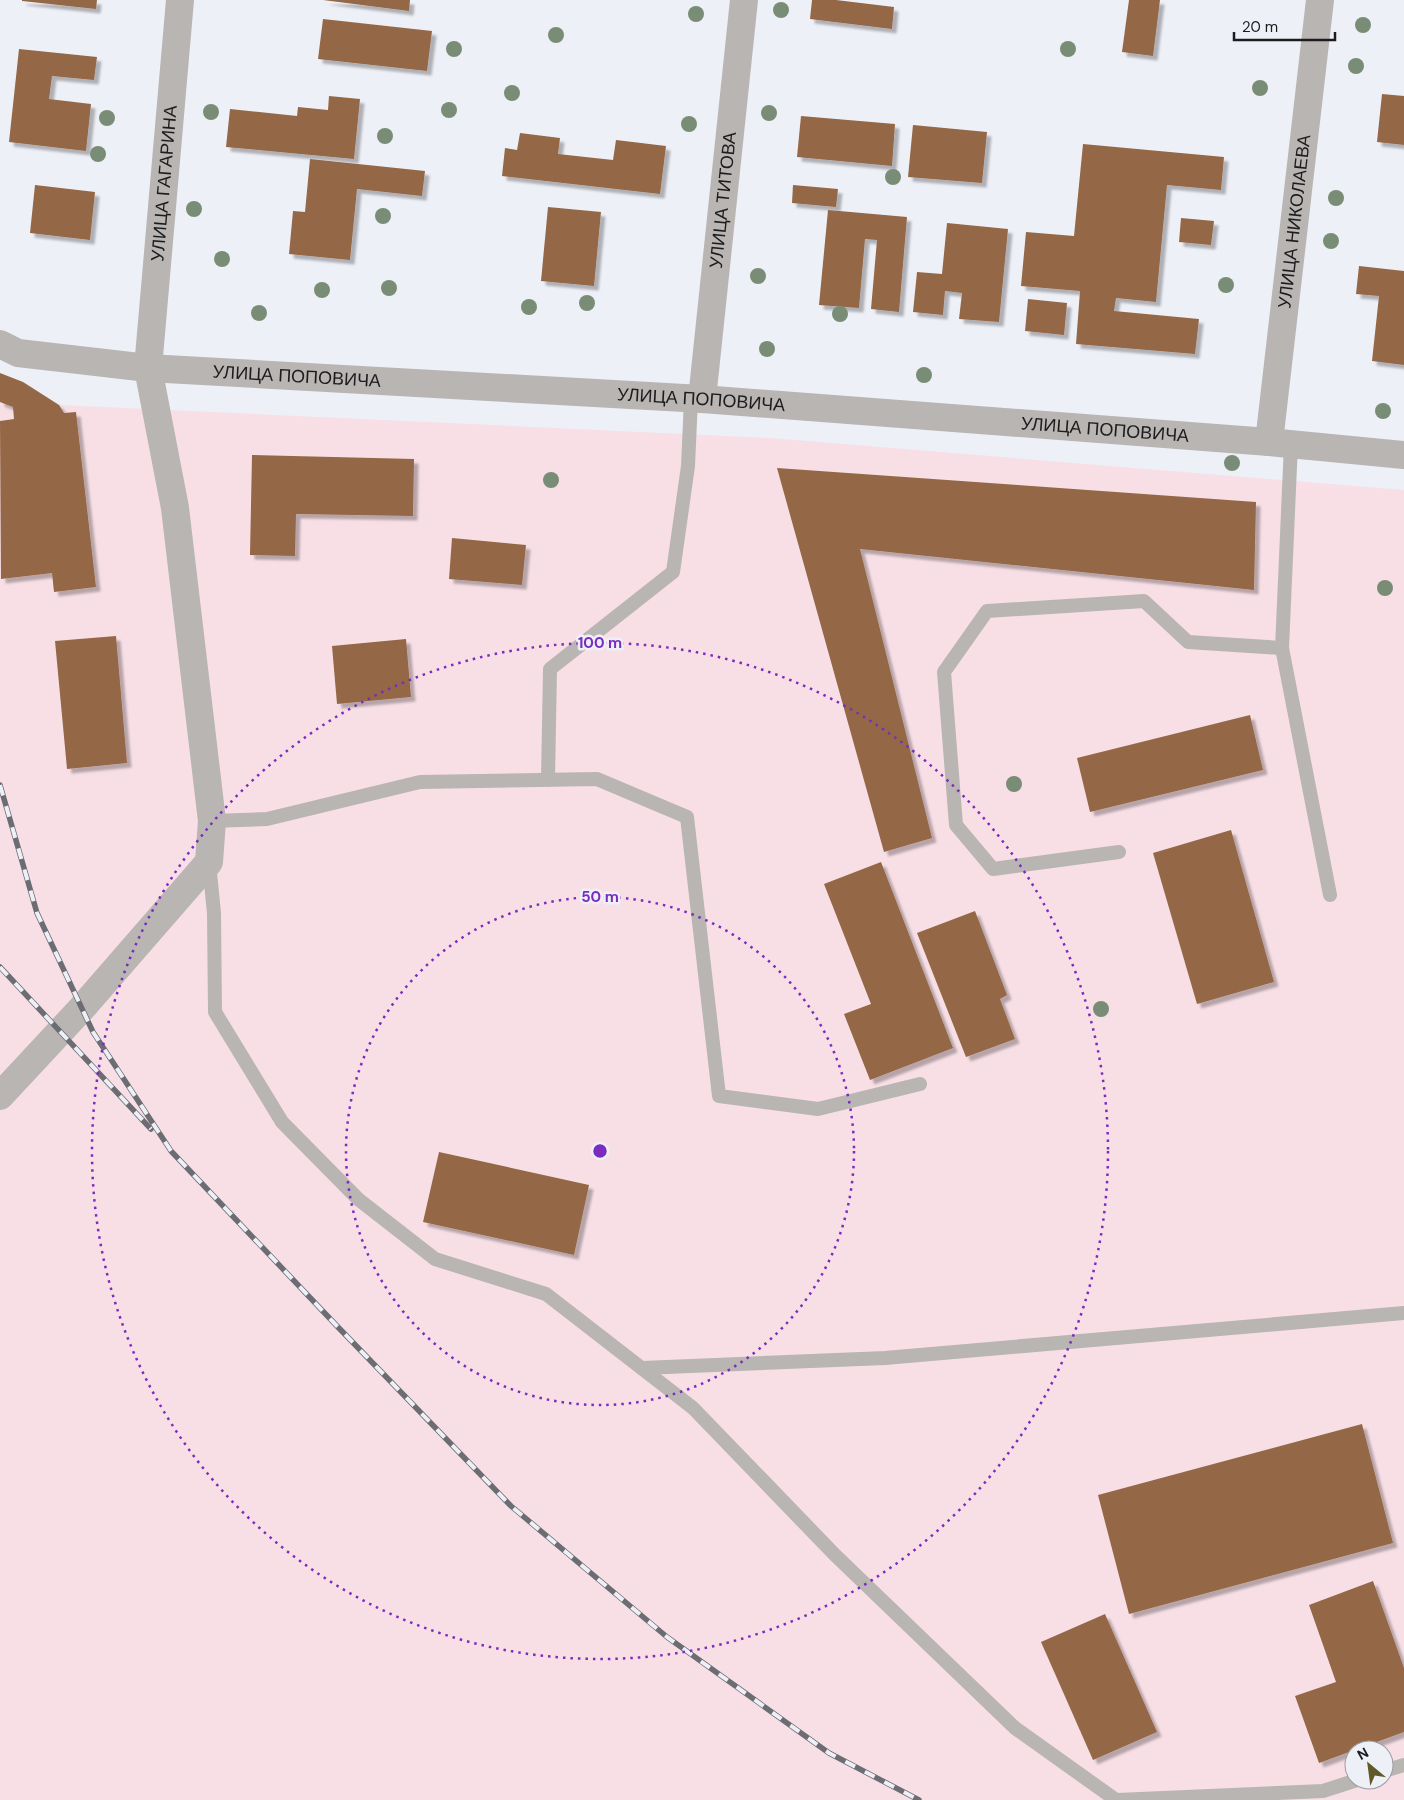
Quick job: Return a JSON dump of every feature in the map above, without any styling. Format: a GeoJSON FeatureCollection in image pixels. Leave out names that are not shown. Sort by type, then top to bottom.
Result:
{"type":"FeatureCollection","features":[{"type":"Feature","properties":{"kind":"street","name":"УЛИЦА ГАГАРИНА"},"geometry":{"type":"LineString","coordinates":[[180,0],[148,368],[175,508],[212,820],[209,862]]}},
{"type":"Feature","properties":{"kind":"street","name":"УЛИЦА ТИТОВА"},"geometry":{"type":"LineString","coordinates":[[696,399],[744,0]]}},
{"type":"Feature","properties":{"kind":"street","name":"УЛИЦА НИКОЛАЕВА"},"geometry":{"type":"LineString","coordinates":[[1280,443],[1320,0]]}},
{"type":"Feature","properties":{"kind":"street","name":"УЛИЦА ПОПОВИЧА"},"geometry":{"type":"LineString","coordinates":[[0,344],[18,353],[148,368],[696,399],[1280,443],[1404,455]]}},
{"type":"Feature","properties":{"kind":"street"},"geometry":{"type":"LineString","coordinates":[[0,1096],[82,1008],[209,862]]}},
{"type":"Feature","properties":{"kind":"lane"},"geometry":{"type":"LineString","coordinates":[[548,780],[550,669],[673,572],[696,399]]}},
{"type":"Feature","properties":{"kind":"lane"},"geometry":{"type":"LineString","coordinates":[[1280,443],[1282,648],[1330,895]]}},
{"type":"Feature","properties":{"kind":"lane"},"geometry":{"type":"LineString","coordinates":[[1119,852],[993,869],[956,825],[944,672],[987,611],[1144,601],[1188,642],[1282,648]]}},
{"type":"Feature","properties":{"kind":"lane"},"geometry":{"type":"LineString","coordinates":[[212,820],[267,819],[420,782],[597,780],[687,817],[719,1096],[818,1109],[920,1084]]}},
{"type":"Feature","properties":{"kind":"lane"},"geometry":{"type":"LineString","coordinates":[[209,862],[214,913],[215,1012],[282,1122],[358,1199],[435,1259],[546,1294],[693,1408],[835,1555],[1015,1728],[1117,1800],[1323,1791],[1344,1784]]}},
{"type":"Feature","properties":{"kind":"lane"},"geometry":{"type":"LineString","coordinates":[[642,1368],[885,1358],[1404,1313]]}},
{"type":"Feature","properties":{"kind":"shaded area"},"geometry":{"type":"Polygon","coordinates":[[[0,384],[18,403],[771,438],[1404,490],[1404,1800],[0,1800],[0,384]]]}},
{"type":"Feature","properties":{"kind":"building"},"geometry":{"type":"Polygon","coordinates":[[[22,0],[97,0],[96,9],[22,0]]]}},
{"type":"Feature","properties":{"kind":"building"},"geometry":{"type":"Polygon","coordinates":[[[323,0],[410,0],[409,11],[323,0]]]}},
{"type":"Feature","properties":{"kind":"building"},"geometry":{"type":"Polygon","coordinates":[[[812,0],[836,0],[894,7],[892,29],[810,19],[812,0]]]}},
{"type":"Feature","properties":{"kind":"building"},"geometry":{"type":"Polygon","coordinates":[[[1129,0],[1160,0],[1153,56],[1122,52],[1129,0]]]}},
{"type":"Feature","properties":{"kind":"building"},"geometry":{"type":"Polygon","coordinates":[[[323,19],[432,31],[427,71],[318,59],[323,19]]]}},
{"type":"Feature","properties":{"kind":"building"},"geometry":{"type":"Polygon","coordinates":[[[19,49],[97,57],[94,80],[52,76],[49,99],[91,104],[86,151],[9,142],[19,49]]]}},
{"type":"Feature","properties":{"kind":"building"},"geometry":{"type":"Polygon","coordinates":[[[1382,94],[1404,96],[1404,145],[1377,142],[1382,94]]]}},
{"type":"Feature","properties":{"kind":"building"},"geometry":{"type":"Polygon","coordinates":[[[329,96],[360,99],[354,159],[226,147],[230,109],[297,116],[298,107],[328,110],[329,96]]]}},
{"type":"Feature","properties":{"kind":"building"},"geometry":{"type":"Polygon","coordinates":[[[801,116],[895,124],[892,166],[797,157],[801,116]]]}},
{"type":"Feature","properties":{"kind":"building"},"geometry":{"type":"Polygon","coordinates":[[[913,125],[987,132],[982,183],[908,177],[913,125]]]}},
{"type":"Feature","properties":{"kind":"building"},"geometry":{"type":"Polygon","coordinates":[[[520,133],[560,138],[558,154],[613,160],[616,140],[666,146],[660,194],[502,176],[505,148],[517,150],[520,133]]]}},
{"type":"Feature","properties":{"kind":"building"},"geometry":{"type":"Polygon","coordinates":[[[1083,144],[1224,157],[1221,190],[1167,185],[1156,302],[1116,298],[1114,311],[1199,319],[1195,354],[1076,344],[1080,291],[1021,286],[1026,232],[1074,236],[1083,144]]]}},
{"type":"Feature","properties":{"kind":"building"},"geometry":{"type":"Polygon","coordinates":[[[310,159],[425,171],[422,196],[357,189],[350,260],[289,254],[293,211],[305,212],[310,159]]]}},
{"type":"Feature","properties":{"kind":"building"},"geometry":{"type":"Polygon","coordinates":[[[35,185],[95,192],[90,240],[30,233],[35,185]]]}},
{"type":"Feature","properties":{"kind":"building"},"geometry":{"type":"Polygon","coordinates":[[[793,185],[838,189],[836,207],[792,203],[793,185]]]}},
{"type":"Feature","properties":{"kind":"building"},"geometry":{"type":"Polygon","coordinates":[[[548,207],[601,212],[594,286],[541,281],[548,207]]]}},
{"type":"Feature","properties":{"kind":"building"},"geometry":{"type":"Polygon","coordinates":[[[828,210],[907,217],[899,312],[871,309],[877,240],[865,239],[859,308],[819,305],[828,210]]]}},
{"type":"Feature","properties":{"kind":"building"},"geometry":{"type":"Polygon","coordinates":[[[1181,218],[1214,221],[1211,245],[1179,242],[1181,218]]]}},
{"type":"Feature","properties":{"kind":"building"},"geometry":{"type":"Polygon","coordinates":[[[947,223],[1008,229],[999,322],[959,319],[962,293],[945,291],[943,315],[913,312],[917,272],[942,274],[947,223]]]}},
{"type":"Feature","properties":{"kind":"building"},"geometry":{"type":"Polygon","coordinates":[[[1359,266],[1404,271],[1404,365],[1372,361],[1379,296],[1356,294],[1359,266]]]}},
{"type":"Feature","properties":{"kind":"building"},"geometry":{"type":"Polygon","coordinates":[[[1028,299],[1067,303],[1064,335],[1025,331],[1028,299]]]}},
{"type":"Feature","properties":{"kind":"building"},"geometry":{"type":"Polygon","coordinates":[[[0,373],[23,382],[59,405],[64,413],[76,412],[96,587],[54,592],[52,573],[1,579],[0,421],[14,419],[13,407],[0,402],[0,373]]]}},
{"type":"Feature","properties":{"kind":"building"},"geometry":{"type":"Polygon","coordinates":[[[252,455],[414,459],[413,516],[296,514],[295,556],[250,555],[252,455]]]}},
{"type":"Feature","properties":{"kind":"building"},"geometry":{"type":"Polygon","coordinates":[[[777,468],[1256,502],[1254,590],[860,549],[932,838],[884,852],[777,468]]]}},
{"type":"Feature","properties":{"kind":"building"},"geometry":{"type":"Polygon","coordinates":[[[452,538],[526,545],[522,585],[449,579],[452,538]]]}},
{"type":"Feature","properties":{"kind":"building"},"geometry":{"type":"Polygon","coordinates":[[[116,636],[127,763],[67,769],[55,641],[116,636]]]}},
{"type":"Feature","properties":{"kind":"building"},"geometry":{"type":"Polygon","coordinates":[[[406,639],[411,697],[337,704],[332,646],[406,639]]]}},
{"type":"Feature","properties":{"kind":"building"},"geometry":{"type":"Polygon","coordinates":[[[1250,715],[1263,770],[1090,812],[1077,758],[1250,715]]]}},
{"type":"Feature","properties":{"kind":"building"},"geometry":{"type":"Polygon","coordinates":[[[1231,830],[1274,982],[1197,1004],[1153,853],[1231,830]]]}},
{"type":"Feature","properties":{"kind":"building"},"geometry":{"type":"Polygon","coordinates":[[[881,862],[953,1048],[870,1080],[844,1014],[871,1004],[824,884],[881,862]]]}},
{"type":"Feature","properties":{"kind":"building"},"geometry":{"type":"Polygon","coordinates":[[[975,911],[1007,995],[1000,999],[1015,1039],[966,1057],[917,933],[975,911]]]}},
{"type":"Feature","properties":{"kind":"building"},"geometry":{"type":"Polygon","coordinates":[[[439,1152],[589,1185],[574,1255],[423,1222],[439,1152]]]}},
{"type":"Feature","properties":{"kind":"building"},"geometry":{"type":"Polygon","coordinates":[[[1362,1424],[1393,1543],[1129,1614],[1098,1495],[1362,1424]]]}},
{"type":"Feature","properties":{"kind":"building"},"geometry":{"type":"Polygon","coordinates":[[[1373,1581],[1404,1668],[1404,1732],[1382,1740],[1344,1740],[1344,1754],[1319,1763],[1295,1696],[1336,1682],[1309,1605],[1373,1581]]]}},
{"type":"Feature","properties":{"kind":"building"},"geometry":{"type":"Polygon","coordinates":[[[1105,1614],[1157,1732],[1093,1760],[1041,1642],[1105,1614]]]}},
{"type":"Feature","properties":{"kind":"railway"},"geometry":{"type":"LineString","coordinates":[[0,785],[37,913],[93,1032],[171,1151],[511,1506],[667,1637],[829,1753],[919,1800]]}},
{"type":"Feature","properties":{"kind":"railway"},"geometry":{"type":"LineString","coordinates":[[0,967],[151,1129]]}}]}
